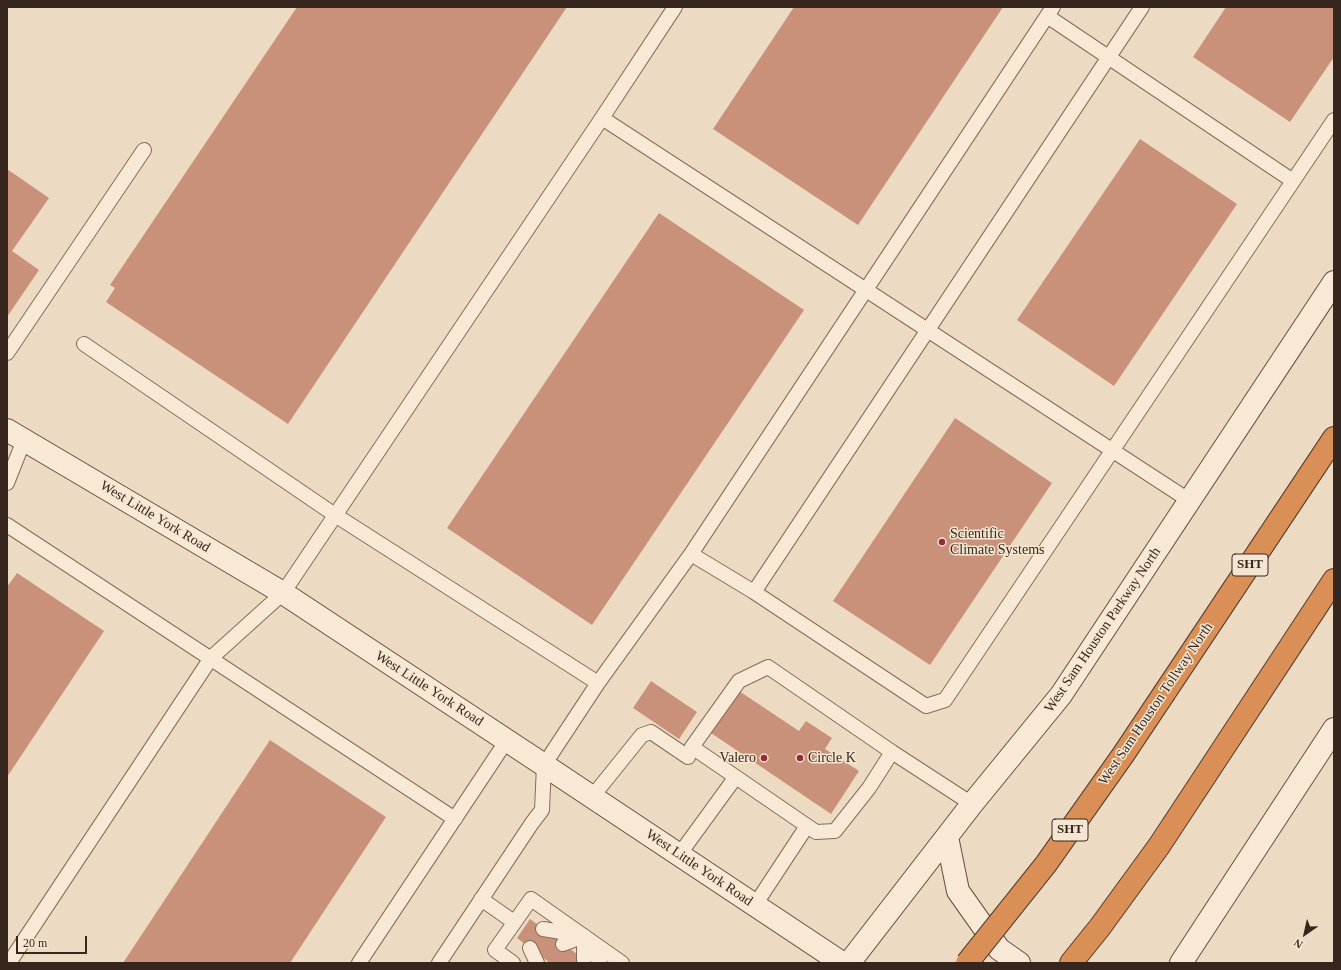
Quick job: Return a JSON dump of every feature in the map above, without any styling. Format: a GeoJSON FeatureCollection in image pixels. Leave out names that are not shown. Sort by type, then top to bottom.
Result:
{"type":"FeatureCollection","features":[{"type":"Feature","properties":{"kind":"highway","name":"West Sam Houston Tollway North"},"geometry":{"type":"LineString","coordinates":[[967,963],[1046,864],[1106,780],[1334,438]]}},
{"type":"Feature","properties":{"kind":"highway"},"geometry":{"type":"LineString","coordinates":[[1071,963],[1100,927],[1159,846],[1334,580]]}},
{"type":"Feature","properties":{"kind":"main road","name":"West Sam Houston Parkway North"},"geometry":{"type":"LineString","coordinates":[[849,963],[972,804],[1061,695],[1334,282]]}},
{"type":"Feature","properties":{"kind":"main road","name":"West Little York Road"},"geometry":{"type":"LineString","coordinates":[[16,435],[283,593],[842,963]]}},
{"type":"Feature","properties":{"kind":"main road"},"geometry":{"type":"LineString","coordinates":[[1181,960],[1334,729]]}},
{"type":"Feature","properties":{"kind":"main road"},"geometry":{"type":"LineString","coordinates":[[947,837],[958,891],[999,949],[1019,963]]}},
{"type":"Feature","properties":{"kind":"lane"},"geometry":{"type":"LineString","coordinates":[[9,963],[210,658],[283,593],[304,559],[602,118],[675,7]]}},
{"type":"Feature","properties":{"kind":"lane"},"geometry":{"type":"LineString","coordinates":[[754,592],[1142,7]]}},
{"type":"Feature","properties":{"kind":"lane"},"geometry":{"type":"LineString","coordinates":[[439,963],[542,810],[544,765],[598,683],[692,554],[1050,12],[1109,58],[1293,181]]}},
{"type":"Feature","properties":{"kind":"lane"},"geometry":{"type":"LineString","coordinates":[[602,118],[1190,501]]}},
{"type":"Feature","properties":{"kind":"lane"},"geometry":{"type":"LineString","coordinates":[[692,554],[754,592],[926,706],[945,700],[1334,120]]}},
{"type":"Feature","properties":{"kind":"lane"},"geometry":{"type":"LineString","coordinates":[[7,353],[144,150]]}},
{"type":"Feature","properties":{"kind":"lane"},"geometry":{"type":"LineString","coordinates":[[84,344],[335,515],[598,683]]}},
{"type":"Feature","properties":{"kind":"lane"},"geometry":{"type":"LineString","coordinates":[[7,483],[16,435]]}},
{"type":"Feature","properties":{"kind":"lane"},"geometry":{"type":"LineString","coordinates":[[7,525],[454,819]]}},
{"type":"Feature","properties":{"kind":"lane"},"geometry":{"type":"LineString","coordinates":[[592,797],[642,735],[651,732],[688,757],[692,747],[739,681],[768,667],[892,752],[972,804]]}},
{"type":"Feature","properties":{"kind":"lane"},"geometry":{"type":"LineString","coordinates":[[359,963],[507,740]]}},
{"type":"Feature","properties":{"kind":"lane"},"geometry":{"type":"LineString","coordinates":[[692,747],[735,778],[816,832],[835,831],[869,788],[892,752]]}},
{"type":"Feature","properties":{"kind":"lane"},"geometry":{"type":"LineString","coordinates":[[679,855],[735,778]]}},
{"type":"Feature","properties":{"kind":"lane"},"geometry":{"type":"LineString","coordinates":[[755,905],[807,826]]}},
{"type":"Feature","properties":{"kind":"lane"},"geometry":{"type":"LineString","coordinates":[[513,963],[495,950],[531,898],[622,963]]}},
{"type":"Feature","properties":{"kind":"lane"},"geometry":{"type":"LineString","coordinates":[[481,899],[514,922]]}},
{"type":"Feature","properties":{"kind":"lane"},"geometry":{"type":"LineString","coordinates":[[543,929],[584,936],[600,963]]}},
{"type":"Feature","properties":{"kind":"lane"},"geometry":{"type":"LineString","coordinates":[[563,944],[584,936]]}},
{"type":"Feature","properties":{"kind":"lane"},"geometry":{"type":"LineString","coordinates":[[584,936],[584,960]]}},
{"type":"Feature","properties":{"kind":"lane"},"geometry":{"type":"LineString","coordinates":[[530,948],[537,963]]}},
{"type":"Feature","properties":{"kind":"building"},"geometry":{"type":"Polygon","coordinates":[[[297,7],[567,7],[288,424],[106,302],[115,288],[110,285],[297,7]]]}},
{"type":"Feature","properties":{"kind":"building"},"geometry":{"type":"Polygon","coordinates":[[[794,7],[1003,7],[858,225],[713,129],[794,7]]]}},
{"type":"Feature","properties":{"kind":"building"},"geometry":{"type":"Polygon","coordinates":[[[1226,7],[1334,7],[1334,57],[1290,122],[1193,57],[1226,7]]]}},
{"type":"Feature","properties":{"kind":"building"},"geometry":{"type":"Polygon","coordinates":[[[1140,139],[1237,204],[1114,386],[1017,320],[1140,139]]]}},
{"type":"Feature","properties":{"kind":"building"},"geometry":{"type":"Polygon","coordinates":[[[7,169],[49,198],[12,251],[39,270],[7,317],[7,169]]]}},
{"type":"Feature","properties":{"kind":"building"},"geometry":{"type":"Polygon","coordinates":[[[659,213],[804,310],[592,625],[447,528],[659,213]]]}},
{"type":"Feature","properties":{"kind":"building","name":"Scientific Climate Systems"},"geometry":{"type":"Polygon","coordinates":[[[955,418],[1052,483],[930,665],[833,601],[955,418]]]}},
{"type":"Feature","properties":{"kind":"building"},"geometry":{"type":"Polygon","coordinates":[[[17,573],[104,631],[7,777],[7,587],[17,573]]]}},
{"type":"Feature","properties":{"kind":"building","name":"Valero"},"geometry":{"type":"Polygon","coordinates":[[[651,681],[697,712],[679,739],[633,708],[651,681]]]}},
{"type":"Feature","properties":{"kind":"building","name":"Valero"},"geometry":{"type":"Polygon","coordinates":[[[739,691],[799,731],[806,721],[832,738],[825,749],[859,771],[831,814],[711,733],[739,691]]]}},
{"type":"Feature","properties":{"kind":"building"},"geometry":{"type":"Polygon","coordinates":[[[270,740],[386,817],[290,963],[123,963],[270,740]]]}},
{"type":"Feature","properties":{"kind":"building"},"geometry":{"type":"Polygon","coordinates":[[[530,919],[589,963],[550,963],[517,938],[530,919]]]}},
{"type":"Feature","properties":{"kind":"place","name":"Scientific Climate Systems"},"geometry":{"type":"Point","coordinates":[942,542]}},
{"type":"Feature","properties":{"kind":"place","name":"Valero"},"geometry":{"type":"Point","coordinates":[764,758]}},
{"type":"Feature","properties":{"kind":"place","name":"Circle K"},"geometry":{"type":"Point","coordinates":[800,758]}}]}
